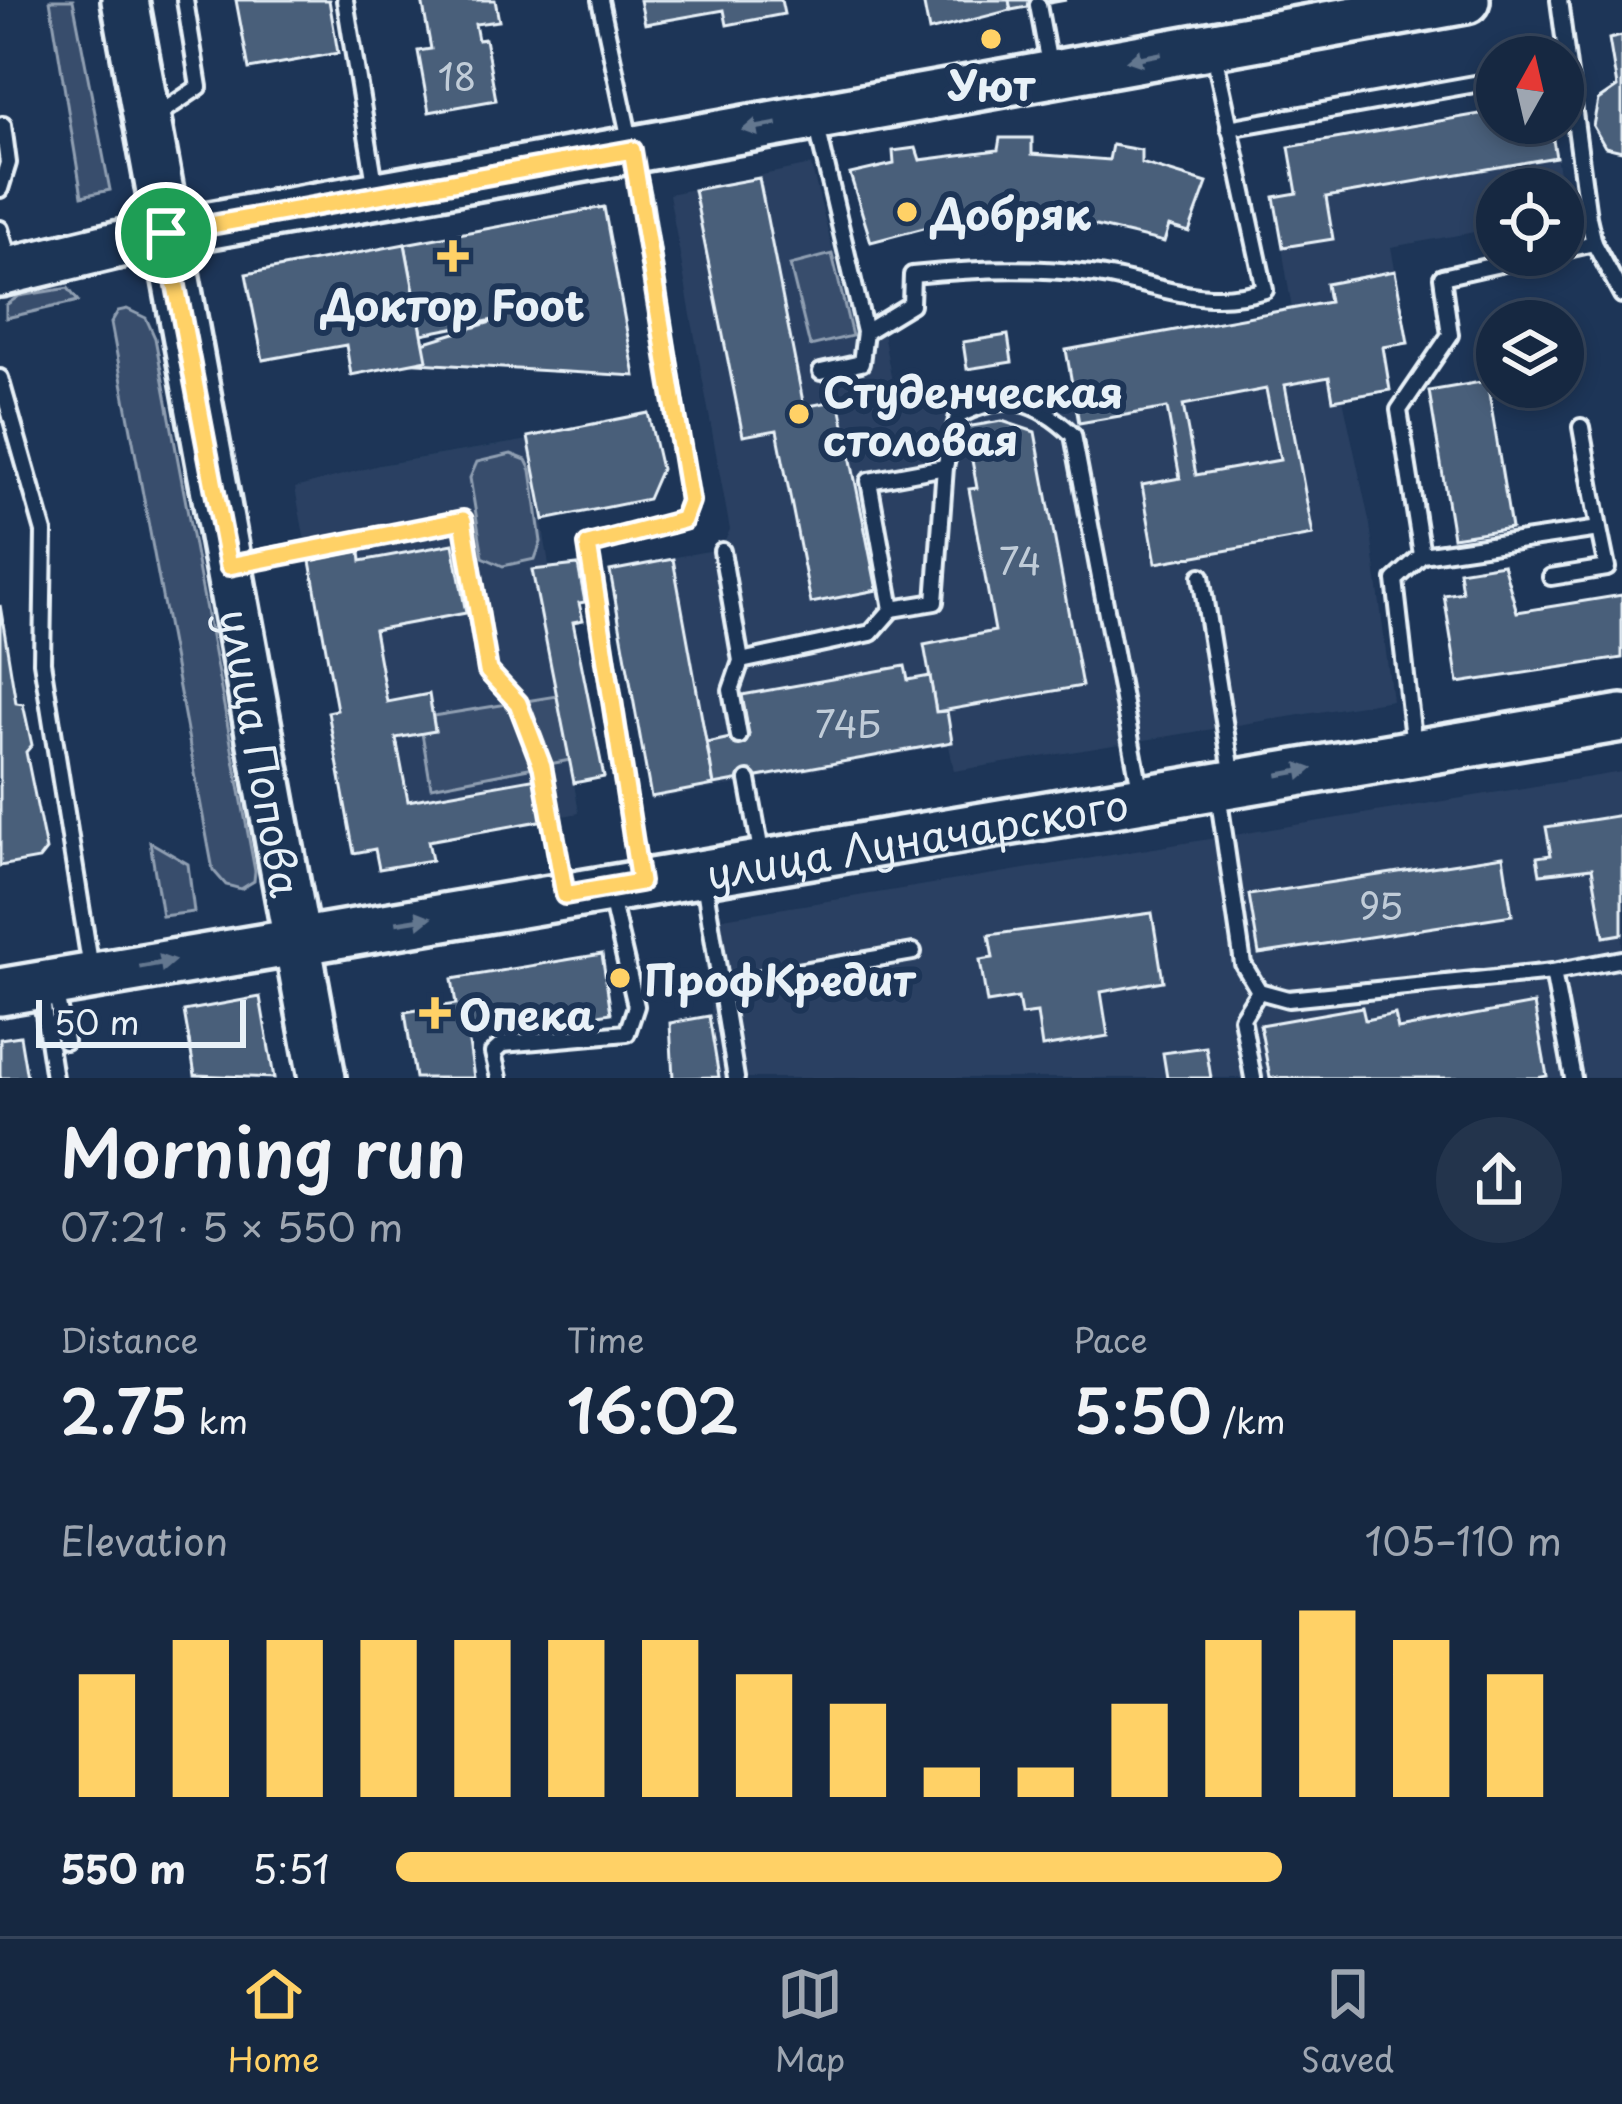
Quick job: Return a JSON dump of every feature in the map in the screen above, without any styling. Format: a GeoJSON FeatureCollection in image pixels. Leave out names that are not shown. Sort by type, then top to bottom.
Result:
{"type":"FeatureCollection","features":[{"type":"Feature","properties":{"kind":"main road","name":"улица Попова"},"geometry":{"type":"LineString","coordinates":[[124,0],[322,1078]]}},
{"type":"Feature","properties":{"kind":"main road"},"geometry":{"type":"LineString","coordinates":[[4,258],[1466,0]]}},
{"type":"Feature","properties":{"kind":"main road","name":"улица Луначарского"},"geometry":{"type":"LineString","coordinates":[[46,984],[1622,718]]}},
{"type":"Feature","properties":{"kind":"lane"},"geometry":{"type":"LineString","coordinates":[[147,122],[200,87],[185,0]]}},
{"type":"Feature","properties":{"kind":"lane"},"geometry":{"type":"LineString","coordinates":[[344,0],[377,195]]}},
{"type":"Feature","properties":{"kind":"lane"},"geometry":{"type":"LineString","coordinates":[[499,1078],[493,1053],[502,1044],[627,1033],[633,1021],[636,1006],[588,545],[683,520],[690,501],[632,150],[600,0]]}},
{"type":"Feature","properties":{"kind":"lane"},"geometry":{"type":"LineString","coordinates":[[1559,0],[1562,36]]}},
{"type":"Feature","properties":{"kind":"lane"},"geometry":{"type":"LineString","coordinates":[[1038,5],[1051,75]]}},
{"type":"Feature","properties":{"kind":"lane"},"geometry":{"type":"LineString","coordinates":[[866,332],[911,304],[912,275],[981,268],[1092,274],[1228,301],[1265,290],[1212,44]]}},
{"type":"Feature","properties":{"kind":"lane"},"geometry":{"type":"LineString","coordinates":[[1229,128],[1476,84]]}},
{"type":"Feature","properties":{"kind":"lane"},"geometry":{"type":"LineString","coordinates":[[815,117],[866,332],[860,363],[821,372]]}},
{"type":"Feature","properties":{"kind":"lane"},"geometry":{"type":"LineString","coordinates":[[0,189],[8,163],[3,125]]}},
{"type":"Feature","properties":{"kind":"lane"},"geometry":{"type":"LineString","coordinates":[[1578,144],[1594,243],[1622,295]]}},
{"type":"Feature","properties":{"kind":"lane"},"geometry":{"type":"LineString","coordinates":[[1584,245],[1594,243]]}},
{"type":"Feature","properties":{"kind":"lane"},"geometry":{"type":"LineString","coordinates":[[1422,555],[1399,410],[1450,335],[1442,277],[1476,269]]}},
{"type":"Feature","properties":{"kind":"lane"},"geometry":{"type":"LineString","coordinates":[[0,379],[44,532],[46,984],[54,1078]]}},
{"type":"Feature","properties":{"kind":"lane"},"geometry":{"type":"LineString","coordinates":[[742,661],[871,633],[892,609],[935,602],[945,467],[958,416],[976,407],[1011,401],[1045,409],[1073,435],[1142,798]]}},
{"type":"Feature","properties":{"kind":"lane"},"geometry":{"type":"LineString","coordinates":[[1551,577],[1606,568],[1582,427]]}},
{"type":"Feature","properties":{"kind":"lane"},"geometry":{"type":"LineString","coordinates":[[892,609],[869,481],[945,467]]}},
{"type":"Feature","properties":{"kind":"lane"},"geometry":{"type":"LineString","coordinates":[[229,566],[463,520],[488,671],[518,703],[542,766],[565,895]]}},
{"type":"Feature","properties":{"kind":"lane"},"geometry":{"type":"LineString","coordinates":[[1414,750],[1395,580],[1422,555],[1599,529]]}},
{"type":"Feature","properties":{"kind":"lane"},"geometry":{"type":"LineString","coordinates":[[722,551],[742,661],[731,690],[740,736]]}},
{"type":"Feature","properties":{"kind":"lane"},"geometry":{"type":"LineString","coordinates":[[1202,576],[1243,964],[1259,991],[1288,999],[1553,972],[1622,959]]}},
{"type":"Feature","properties":{"kind":"lane"},"geometry":{"type":"LineString","coordinates":[[748,780],[763,862]]}},
{"type":"Feature","properties":{"kind":"lane"},"geometry":{"type":"LineString","coordinates":[[703,871],[736,1078]]}},
{"type":"Feature","properties":{"kind":"lane"},"geometry":{"type":"LineString","coordinates":[[721,985],[914,952]]}},
{"type":"Feature","properties":{"kind":"lane"},"geometry":{"type":"LineString","coordinates":[[1553,972],[1573,1078]]}},
{"type":"Feature","properties":{"kind":"lane"},"geometry":{"type":"LineString","coordinates":[[46,984],[65,1041]]}},
{"type":"Feature","properties":{"kind":"lane"},"geometry":{"type":"LineString","coordinates":[[1253,1078],[1242,1018],[1259,991]]}},
{"type":"Feature","properties":{"kind":"shaded area"},"geometry":{"type":"Polygon","coordinates":[[[50,0],[73,0],[110,190],[82,196],[50,0]]]}},
{"type":"Feature","properties":{"kind":"shaded area"},"geometry":{"type":"Polygon","coordinates":[[[1476,115],[1476,144],[1554,144],[1558,168],[1476,168],[1476,232],[1391,247],[1408,343],[1383,348],[1390,390],[1343,399],[1370,525],[1392,700],[954,771],[949,745],[650,800],[608,569],[720,549],[730,530],[669,194],[811,165],[855,337],[883,333],[897,409],[1011,394],[1073,393],[1066,350],[1292,309],[1274,197],[1297,193],[1289,147],[1476,115]]]}},
{"type":"Feature","properties":{"kind":"shaded area"},"geometry":{"type":"Polygon","coordinates":[[[832,254],[852,336],[810,346],[790,265],[832,254]]]}},
{"type":"Feature","properties":{"kind":"shaded area"},"geometry":{"type":"Polygon","coordinates":[[[68,288],[78,301],[6,318],[6,305],[19,296],[68,288]]]}},
{"type":"Feature","properties":{"kind":"shaded area"},"geometry":{"type":"Polygon","coordinates":[[[127,309],[146,318],[155,338],[255,871],[254,881],[241,889],[226,885],[213,870],[111,323],[118,311],[127,309]]]}},
{"type":"Feature","properties":{"kind":"shaded area"},"geometry":{"type":"Polygon","coordinates":[[[529,440],[549,565],[585,602],[580,603],[583,620],[573,623],[604,777],[574,783],[579,813],[429,841],[432,860],[379,869],[375,849],[354,853],[328,712],[337,709],[295,488],[379,465],[529,440]]]}},
{"type":"Feature","properties":{"kind":"shaded area"},"geometry":{"type":"Polygon","coordinates":[[[511,454],[526,460],[531,470],[541,542],[535,559],[503,566],[483,557],[470,478],[477,462],[511,454]]]}},
{"type":"Feature","properties":{"kind":"shaded area"},"geometry":{"type":"Polygon","coordinates":[[[557,696],[570,760],[431,787],[422,733],[435,731],[433,716],[557,696]]]}},
{"type":"Feature","properties":{"kind":"shaded area"},"geometry":{"type":"Polygon","coordinates":[[[1622,772],[1622,1078],[720,1078],[699,922],[1622,772]]]}},
{"type":"Feature","properties":{"kind":"shaded area"},"geometry":{"type":"Polygon","coordinates":[[[150,842],[188,864],[194,912],[162,916],[150,842]]]}},
{"type":"Feature","properties":{"kind":"building"},"geometry":{"type":"Polygon","coordinates":[[[236,0],[329,0],[338,53],[249,69],[236,0]]]}},
{"type":"Feature","properties":{"kind":"building"},"geometry":{"type":"Polygon","coordinates":[[[422,0],[495,0],[499,21],[475,24],[478,40],[485,39],[496,100],[429,112],[418,51],[431,49],[422,0]]]}},
{"type":"Feature","properties":{"kind":"building"},"geometry":{"type":"Polygon","coordinates":[[[640,0],[781,0],[784,14],[727,25],[724,10],[645,24],[640,0]]]}},
{"type":"Feature","properties":{"kind":"building"},"geometry":{"type":"Polygon","coordinates":[[[923,0],[1009,0],[1011,10],[929,31],[923,0]]]}},
{"type":"Feature","properties":{"kind":"building"},"geometry":{"type":"Polygon","coordinates":[[[1009,0],[1066,0],[1011,10],[1009,0]]]}},
{"type":"Feature","properties":{"kind":"building"},"geometry":{"type":"Polygon","coordinates":[[[1622,36],[1622,151],[1605,147],[1593,126],[1598,100],[1617,87],[1609,39],[1622,36]]]}},
{"type":"Feature","properties":{"kind":"building"},"geometry":{"type":"Polygon","coordinates":[[[1476,115],[1476,144],[1554,144],[1556,157],[1326,197],[1333,239],[1283,247],[1274,197],[1297,193],[1289,147],[1476,115]]]}},
{"type":"Feature","properties":{"kind":"building"},"geometry":{"type":"Polygon","coordinates":[[[1000,138],[1032,138],[1032,154],[1109,160],[1112,145],[1141,150],[1141,163],[1207,183],[1189,232],[1169,226],[1164,242],[1092,225],[1000,219],[939,224],[871,242],[850,174],[894,164],[893,151],[916,148],[920,160],[998,150],[1000,138]]]}},
{"type":"Feature","properties":{"kind":"building"},"geometry":{"type":"Polygon","coordinates":[[[759,178],[804,407],[839,400],[877,590],[811,603],[777,430],[743,436],[694,190],[759,178]]]}},
{"type":"Feature","properties":{"kind":"building"},"geometry":{"type":"Polygon","coordinates":[[[604,207],[635,376],[367,360],[504,318],[422,334],[405,244],[604,207]]]}},
{"type":"Feature","properties":{"kind":"building"},"geometry":{"type":"Polygon","coordinates":[[[405,244],[427,360],[351,375],[346,345],[263,360],[246,274],[405,244]]]}},
{"type":"Feature","properties":{"kind":"building"},"geometry":{"type":"Polygon","coordinates":[[[1395,271],[1408,343],[1383,347],[1390,390],[1333,400],[1329,377],[1285,385],[1313,535],[1156,563],[1142,485],[1180,478],[1167,408],[1079,423],[1066,350],[1329,302],[1326,284],[1395,271]],[[1266,389],[1183,405],[1196,475],[1280,460],[1266,389]]]}},
{"type":"Feature","properties":{"kind":"building"},"geometry":{"type":"Polygon","coordinates":[[[1008,335],[1012,362],[967,369],[963,342],[1008,335]]]}},
{"type":"Feature","properties":{"kind":"building"},"geometry":{"type":"Polygon","coordinates":[[[1476,383],[1476,408],[1491,408],[1511,528],[1453,537],[1429,391],[1476,383]]]}},
{"type":"Feature","properties":{"kind":"building"},"geometry":{"type":"Polygon","coordinates":[[[648,413],[661,469],[648,499],[544,520],[528,437],[648,413]]]}},
{"type":"Feature","properties":{"kind":"building"},"geometry":{"type":"Polygon","coordinates":[[[1002,421],[1035,432],[1082,686],[936,712],[924,645],[995,631],[969,489],[977,488],[966,427],[1002,421]]]}},
{"type":"Feature","properties":{"kind":"building"},"geometry":{"type":"Polygon","coordinates":[[[453,544],[466,613],[374,630],[387,702],[429,694],[435,731],[396,738],[408,801],[537,778],[545,820],[428,841],[432,860],[379,869],[375,849],[354,853],[328,712],[337,710],[310,561],[360,551],[361,561],[453,544]]]}},
{"type":"Feature","properties":{"kind":"building"},"geometry":{"type":"Polygon","coordinates":[[[673,559],[714,785],[651,797],[610,571],[673,559]]]}},
{"type":"Feature","properties":{"kind":"building"},"geometry":{"type":"Polygon","coordinates":[[[1503,564],[1517,612],[1622,595],[1622,658],[1458,683],[1444,595],[1462,592],[1459,571],[1503,564]]]}},
{"type":"Feature","properties":{"kind":"building"},"geometry":{"type":"Polygon","coordinates":[[[578,565],[585,602],[579,603],[583,620],[573,622],[604,777],[574,783],[532,570],[578,565]]]}},
{"type":"Feature","properties":{"kind":"building"},"geometry":{"type":"Polygon","coordinates":[[[0,605],[16,703],[23,704],[32,745],[26,752],[46,850],[39,859],[0,866],[0,605]]]}},
{"type":"Feature","properties":{"kind":"building"},"geometry":{"type":"Polygon","coordinates":[[[905,666],[908,680],[930,676],[936,712],[947,711],[952,742],[714,785],[707,743],[749,734],[742,695],[905,666]]]}},
{"type":"Feature","properties":{"kind":"building"},"geometry":{"type":"Polygon","coordinates":[[[1622,815],[1622,934],[1604,937],[1592,868],[1540,874],[1537,857],[1551,855],[1546,827],[1622,815]]]}},
{"type":"Feature","properties":{"kind":"building"},"geometry":{"type":"Polygon","coordinates":[[[1503,856],[1512,915],[1259,954],[1249,895],[1503,856]]]}},
{"type":"Feature","properties":{"kind":"building"},"geometry":{"type":"Polygon","coordinates":[[[1152,913],[1163,981],[1101,992],[1108,1036],[1042,1047],[1037,1013],[1021,1015],[1018,998],[987,1003],[980,960],[993,958],[989,935],[1152,913]]]}},
{"type":"Feature","properties":{"kind":"building"},"geometry":{"type":"Polygon","coordinates":[[[602,954],[611,1013],[468,1036],[474,1078],[415,1078],[405,1012],[456,1004],[452,979],[602,954]]]}},
{"type":"Feature","properties":{"kind":"building"},"geometry":{"type":"Polygon","coordinates":[[[260,997],[274,1078],[195,1075],[184,1011],[260,997]]]}},
{"type":"Feature","properties":{"kind":"building"},"geometry":{"type":"Polygon","coordinates":[[[1534,1004],[1547,1076],[1537,1078],[1270,1078],[1260,1025],[1362,1007],[1365,1020],[1395,1014],[1398,1029],[1534,1004]]]}},
{"type":"Feature","properties":{"kind":"building"},"geometry":{"type":"Polygon","coordinates":[[[709,1016],[719,1077],[673,1078],[670,1023],[709,1016]]]}},
{"type":"Feature","properties":{"kind":"building"},"geometry":{"type":"Polygon","coordinates":[[[20,1036],[27,1078],[0,1078],[0,1039],[20,1036]]]}},
{"type":"Feature","properties":{"kind":"building"},"geometry":{"type":"Polygon","coordinates":[[[1206,1047],[1211,1078],[1167,1078],[1163,1053],[1206,1047]]]}},
{"type":"Feature","properties":{"kind":"place","name":"Уют"},"geometry":{"type":"Point","coordinates":[991,39]}},
{"type":"Feature","properties":{"kind":"place","name":"Добряк"},"geometry":{"type":"Point","coordinates":[907,212]}},
{"type":"Feature","properties":{"kind":"place","name":"Доктор Foot"},"geometry":{"type":"Point","coordinates":[453,256]}},
{"type":"Feature","properties":{"kind":"place","name":"Студенческая столовая"},"geometry":{"type":"Point","coordinates":[799,414]}},
{"type":"Feature","properties":{"kind":"place","name":"ПрофКредит"},"geometry":{"type":"Point","coordinates":[620,978]}},
{"type":"Feature","properties":{"kind":"place","name":"Опека"},"geometry":{"type":"Point","coordinates":[435,1013]}},
{"type":"Feature","properties":{"kind":"route"},"geometry":{"type":"LineString","coordinates":[[632,150],[690,501],[683,520],[588,545],[640,882],[565,895],[542,766],[518,703],[488,671],[463,520],[229,566],[166,233],[632,150]]}}]}
